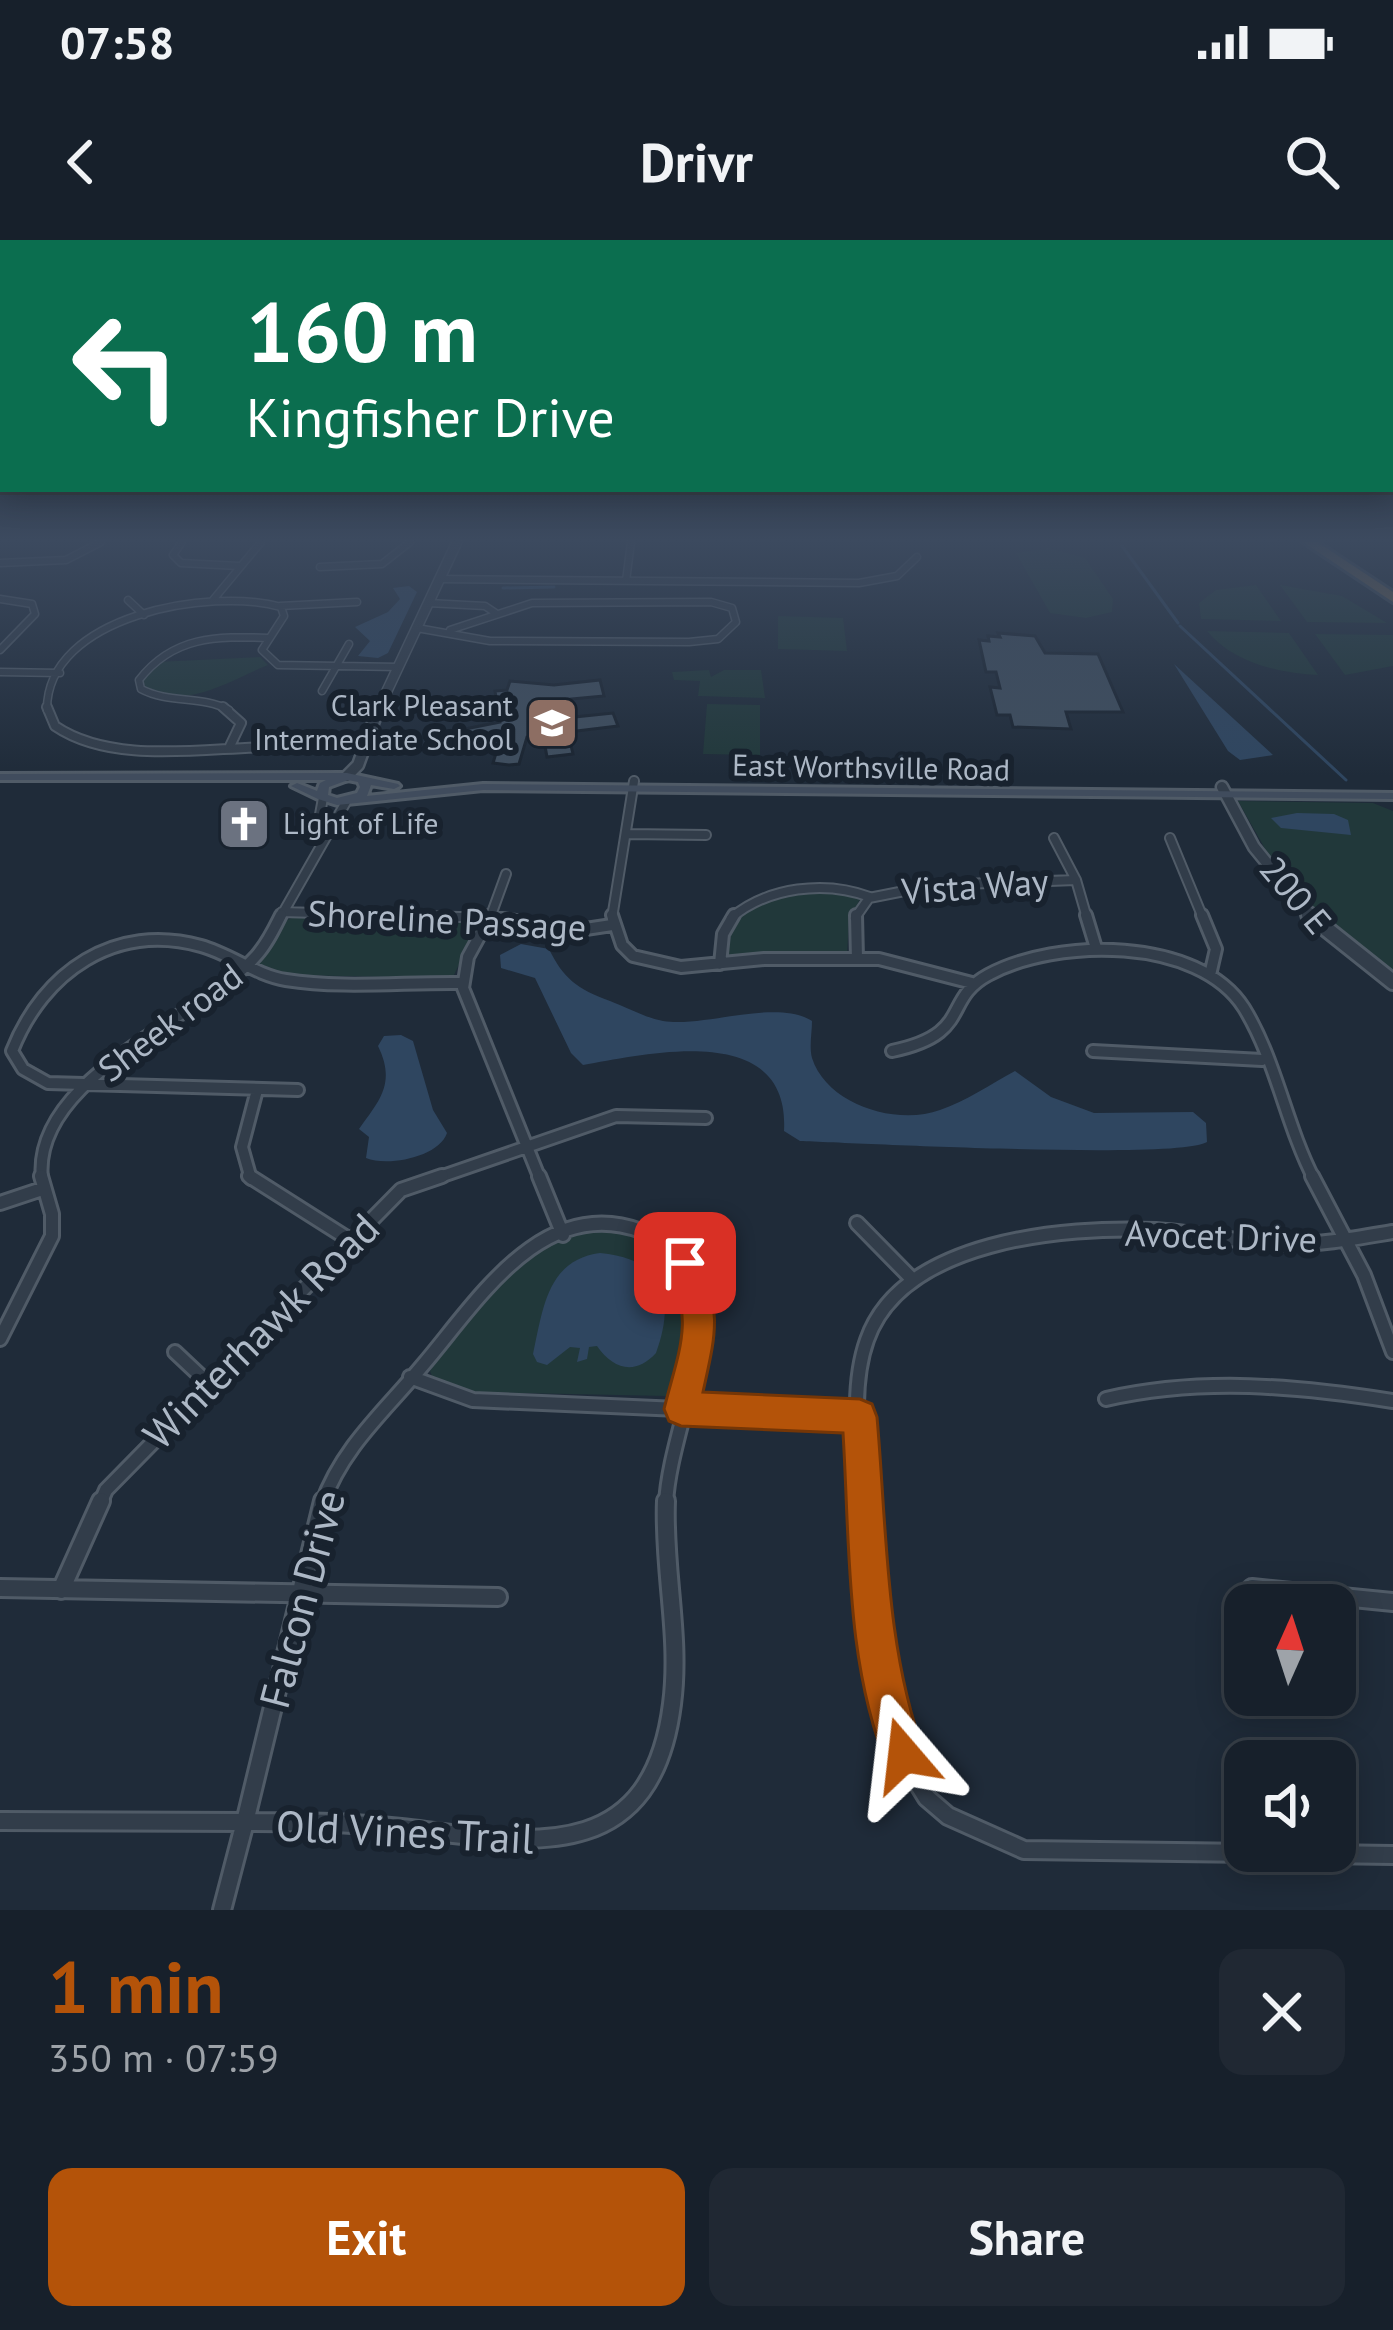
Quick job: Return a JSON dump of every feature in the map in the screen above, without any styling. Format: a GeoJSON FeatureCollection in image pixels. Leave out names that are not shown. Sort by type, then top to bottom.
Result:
{"type":"FeatureCollection","features":[{"type":"Feature","properties":{"kind":"main road","name":"East Worthsville Road"},"geometry":{"type":"LineString","coordinates":[[343,777],[388,787],[467,780],[1393,792]]}},
{"type":"Feature","properties":{"kind":"main road"},"geometry":{"type":"LineString","coordinates":[[0,781],[343,777]]}},
{"type":"Feature","properties":{"kind":"main road"},"geometry":{"type":"LineString","coordinates":[[0,781],[302,786],[323,797],[324,785],[343,777]]}},
{"type":"Feature","properties":{"kind":"main road"},"geometry":{"type":"LineString","coordinates":[[348,801],[365,791],[363,780]]}},
{"type":"Feature","properties":{"kind":"main road","name":"East Worthsville Road"},"geometry":{"type":"LineString","coordinates":[[323,797],[348,801],[462,788],[634,785]]}},
{"type":"Feature","properties":{"kind":"street"},"geometry":{"type":"LineString","coordinates":[[0,650],[29,620]]}},
{"type":"Feature","properties":{"kind":"street"},"geometry":{"type":"LineString","coordinates":[[132,620],[97,634],[49,688],[44,706],[53,724],[70,736],[105,745],[274,747]]}},
{"type":"Feature","properties":{"kind":"street"},"geometry":{"type":"LineString","coordinates":[[281,620],[262,650],[271,662],[295,667],[399,667]]}},
{"type":"Feature","properties":{"kind":"street"},"geometry":{"type":"LineString","coordinates":[[343,777],[358,765],[421,620]]}},
{"type":"Feature","properties":{"kind":"street"},"geometry":{"type":"LineString","coordinates":[[450,630],[480,620]]}},
{"type":"Feature","properties":{"kind":"street"},"geometry":{"type":"LineString","coordinates":[[417,628],[450,630],[469,639],[490,641],[689,642],[718,639],[735,620]]}},
{"type":"Feature","properties":{"kind":"street"},"geometry":{"type":"LineString","coordinates":[[230,746],[241,723],[228,709],[208,701],[153,697],[141,689],[139,680],[158,656],[186,641],[268,638]]}},
{"type":"Feature","properties":{"kind":"street"},"geometry":{"type":"LineString","coordinates":[[322,691],[349,644]]}},
{"type":"Feature","properties":{"kind":"street"},"geometry":{"type":"LineString","coordinates":[[0,672],[61,673]]}},
{"type":"Feature","properties":{"kind":"street"},"geometry":{"type":"LineString","coordinates":[[363,780],[370,730]]}},
{"type":"Feature","properties":{"kind":"street"},"geometry":{"type":"LineString","coordinates":[[634,785],[612,925],[622,945],[650,962],[681,967],[857,959],[912,964],[972,983]]}},
{"type":"Feature","properties":{"kind":"street","name":"200 E"},"geometry":{"type":"LineString","coordinates":[[1224,791],[1271,875],[1307,919],[1393,982]]}},
{"type":"Feature","properties":{"kind":"street","name":"Sheek road"},"geometry":{"type":"LineString","coordinates":[[322,831],[318,825],[323,797]]}},
{"type":"Feature","properties":{"kind":"street","name":"Sheek road"},"geometry":{"type":"LineString","coordinates":[[0,1339],[51,1239],[52,1218],[39,1171],[48,1142],[86,1087],[245,966],[271,936],[322,831],[348,801]]}},
{"type":"Feature","properties":{"kind":"street"},"geometry":{"type":"LineString","coordinates":[[628,834],[706,835]]}},
{"type":"Feature","properties":{"kind":"street"},"geometry":{"type":"LineString","coordinates":[[1054,838],[1076,880],[1096,948]]}},
{"type":"Feature","properties":{"kind":"street"},"geometry":{"type":"LineString","coordinates":[[1170,838],[1216,949],[1210,975]]}},
{"type":"Feature","properties":{"kind":"street"},"geometry":{"type":"LineString","coordinates":[[506,874],[491,917],[466,952],[462,983],[563,1234]]}},
{"type":"Feature","properties":{"kind":"street","name":"Vista Way"},"geometry":{"type":"LineString","coordinates":[[857,959],[853,927],[870,897],[910,885],[1076,880]]}},
{"type":"Feature","properties":{"kind":"street"},"geometry":{"type":"LineString","coordinates":[[720,964],[723,930],[741,909],[822,885],[850,888],[870,897]]}},
{"type":"Feature","properties":{"kind":"street","name":"Shoreline Passage"},"geometry":{"type":"LineString","coordinates":[[282,912],[491,917],[579,930],[612,925]]}},
{"type":"Feature","properties":{"kind":"street"},"geometry":{"type":"LineString","coordinates":[[298,1090],[48,1083],[23,1070],[12,1051],[31,1006],[64,969],[116,946],[199,944],[289,980],[462,983]]}},
{"type":"Feature","properties":{"kind":"street"},"geometry":{"type":"LineString","coordinates":[[892,1051],[922,1044],[944,1031],[972,983],[1003,968],[1096,948],[1163,960],[1210,975],[1244,1007],[1287,1126],[1378,1303],[1393,1352]]}},
{"type":"Feature","properties":{"kind":"street"},"geometry":{"type":"LineString","coordinates":[[1093,1051],[1262,1060]]}},
{"type":"Feature","properties":{"kind":"street"},"geometry":{"type":"LineString","coordinates":[[256,1090],[243,1137],[244,1169],[252,1181],[350,1240]]}},
{"type":"Feature","properties":{"kind":"street","name":"Winterhawk Road"},"geometry":{"type":"LineString","coordinates":[[61,1590],[106,1490],[401,1190],[616,1116],[706,1118]]}},
{"type":"Feature","properties":{"kind":"street"},"geometry":{"type":"LineString","coordinates":[[0,1203],[42,1189]]}},
{"type":"Feature","properties":{"kind":"street"},"geometry":{"type":"LineString","coordinates":[[857,1223],[911,1278],[880,1310],[869,1331],[861,1354],[860,1417],[867,1550],[888,1713],[925,1796],[974,1834],[1024,1850],[1393,1855]]}},
{"type":"Feature","properties":{"kind":"street","name":"Falcon Drive"},"geometry":{"type":"LineString","coordinates":[[222,1910],[324,1500],[337,1469],[382,1404],[506,1263],[583,1226],[634,1227],[666,1242],[685,1263],[699,1296],[702,1323],[673,1434],[664,1511],[677,1666],[659,1759],[631,1808]]}},
{"type":"Feature","properties":{"kind":"street","name":"Avocet Drive"},"geometry":{"type":"LineString","coordinates":[[911,1278],[927,1268],[1007,1246],[1135,1230],[1298,1244],[1393,1232]]}},
{"type":"Feature","properties":{"kind":"street"},"geometry":{"type":"LineString","coordinates":[[175,1352],[211,1385]]}},
{"type":"Feature","properties":{"kind":"street"},"geometry":{"type":"LineString","coordinates":[[410,1377],[473,1400],[860,1417]]}},
{"type":"Feature","properties":{"kind":"street"},"geometry":{"type":"LineString","coordinates":[[1106,1399],[1148,1387],[1214,1382],[1287,1384],[1393,1401]]}},
{"type":"Feature","properties":{"kind":"street"},"geometry":{"type":"LineString","coordinates":[[0,1588],[498,1597]]}},
{"type":"Feature","properties":{"kind":"street"},"geometry":{"type":"LineString","coordinates":[[1356,1598],[1393,1602]]}},
{"type":"Feature","properties":{"kind":"street","name":"Old Vines Trail"},"geometry":{"type":"LineString","coordinates":[[0,1821],[367,1825],[512,1841],[569,1838],[631,1808]]}},
{"type":"Feature","properties":{"kind":"green space"},"geometry":{"type":"Polygon","coordinates":[[[778,620],[843,620],[847,651],[778,649],[778,620]]]}},
{"type":"Feature","properties":{"kind":"green space"},"geometry":{"type":"Polygon","coordinates":[[[1382,620],[1387,623],[1307,622],[1382,620]]]}},
{"type":"Feature","properties":{"kind":"green space"},"geometry":{"type":"Polygon","coordinates":[[[1207,631],[1289,633],[1318,675],[1258,664],[1230,651],[1207,631]]]}},
{"type":"Feature","properties":{"kind":"green space"},"geometry":{"type":"Polygon","coordinates":[[[1315,634],[1393,635],[1393,666],[1345,675],[1315,634]]]}},
{"type":"Feature","properties":{"kind":"green space"},"geometry":{"type":"Polygon","coordinates":[[[260,657],[268,665],[206,691],[173,696],[144,686],[156,662],[260,657]]]}},
{"type":"Feature","properties":{"kind":"green space"},"geometry":{"type":"Polygon","coordinates":[[[709,670],[711,677],[724,670],[761,670],[765,698],[698,696],[700,681],[674,680],[672,672],[709,670]]]}},
{"type":"Feature","properties":{"kind":"green space"},"geometry":{"type":"Polygon","coordinates":[[[707,704],[760,705],[760,755],[703,754],[707,704]]]}},
{"type":"Feature","properties":{"kind":"green space"},"geometry":{"type":"Polygon","coordinates":[[[1238,801],[1373,803],[1393,811],[1393,971],[1332,930],[1280,875],[1238,801]]]}},
{"type":"Feature","properties":{"kind":"green space"},"geometry":{"type":"Polygon","coordinates":[[[826,890],[860,899],[849,921],[847,955],[729,955],[733,924],[744,913],[776,899],[826,890]]]}},
{"type":"Feature","properties":{"kind":"green space"},"geometry":{"type":"Polygon","coordinates":[[[296,916],[473,920],[478,925],[454,975],[447,978],[289,975],[258,966],[285,921],[296,916]]]}},
{"type":"Feature","properties":{"kind":"green space"},"geometry":{"type":"Polygon","coordinates":[[[613,1231],[670,1258],[688,1288],[690,1328],[678,1375],[667,1396],[471,1392],[433,1379],[430,1371],[436,1360],[491,1292],[530,1256],[581,1234],[613,1231]]]}},
{"type":"Feature","properties":{"kind":"water"},"geometry":{"type":"Polygon","coordinates":[[[371,620],[404,620],[388,653],[378,658],[358,656],[370,641],[355,627],[371,620]]]}},
{"type":"Feature","properties":{"kind":"water"},"geometry":{"type":"Polygon","coordinates":[[[1174,664],[1273,755],[1240,760],[1228,751],[1174,664]]]}},
{"type":"Feature","properties":{"kind":"water"},"geometry":{"type":"Polygon","coordinates":[[[1334,814],[1348,820],[1351,835],[1281,828],[1271,818],[1334,814]]]}},
{"type":"Feature","properties":{"kind":"water"},"geometry":{"type":"Polygon","coordinates":[[[521,944],[549,949],[580,987],[656,1020],[779,1012],[812,1021],[811,1054],[820,1074],[832,1088],[866,1108],[904,1115],[940,1110],[1015,1071],[1051,1097],[1094,1113],[1193,1112],[1206,1123],[1207,1142],[1140,1150],[1081,1150],[800,1141],[784,1131],[780,1096],[765,1073],[741,1059],[711,1052],[678,1052],[583,1065],[571,1053],[535,978],[501,968],[500,955],[521,944]]]}},
{"type":"Feature","properties":{"kind":"water"},"geometry":{"type":"Polygon","coordinates":[[[401,1035],[413,1041],[433,1110],[447,1133],[434,1148],[412,1158],[366,1158],[369,1137],[359,1129],[383,1090],[386,1071],[378,1046],[384,1036],[401,1035]]]}},
{"type":"Feature","properties":{"kind":"water"},"geometry":{"type":"Polygon","coordinates":[[[600,1253],[639,1263],[660,1285],[665,1315],[656,1353],[640,1365],[625,1367],[597,1346],[589,1347],[587,1359],[577,1362],[580,1348],[570,1347],[547,1365],[537,1362],[533,1354],[550,1289],[569,1265],[600,1253]]]}},
{"type":"Feature","properties":{"kind":"building"},"geometry":{"type":"Polygon","coordinates":[[[998,633],[1035,636],[1045,653],[1098,654],[1123,712],[1066,712],[1071,729],[1013,727],[1010,715],[997,715],[990,687],[1000,688],[996,672],[986,672],[979,640],[1000,637],[998,633]]]}},
{"type":"Feature","properties":{"kind":"building","name":"Clark Pleasant Intermediate School"},"geometry":{"type":"Polygon","coordinates":[[[600,680],[604,696],[560,700],[564,718],[613,713],[618,726],[568,732],[573,754],[547,757],[543,735],[527,737],[519,764],[493,763],[500,740],[451,746],[450,732],[500,722],[495,691],[507,690],[510,681],[554,685],[600,680]]]}},
{"type":"Feature","properties":{"kind":"waterway"},"geometry":{"type":"LineString","coordinates":[[1180,626],[1346,780]]}},
{"type":"Feature","properties":{"kind":"place","name":"Clark Pleasant Intermediate School"},"geometry":{"type":"Point","coordinates":[552,723]}},
{"type":"Feature","properties":{"kind":"place","name":"Light of Life"},"geometry":{"type":"Point","coordinates":[244,824]}},
{"type":"Feature","properties":{"kind":"route"},"geometry":{"type":"LineString","coordinates":[[685,1263],[699,1296],[702,1323],[681,1409],[860,1417],[875,1630],[888,1713],[904,1755]]}}]}
